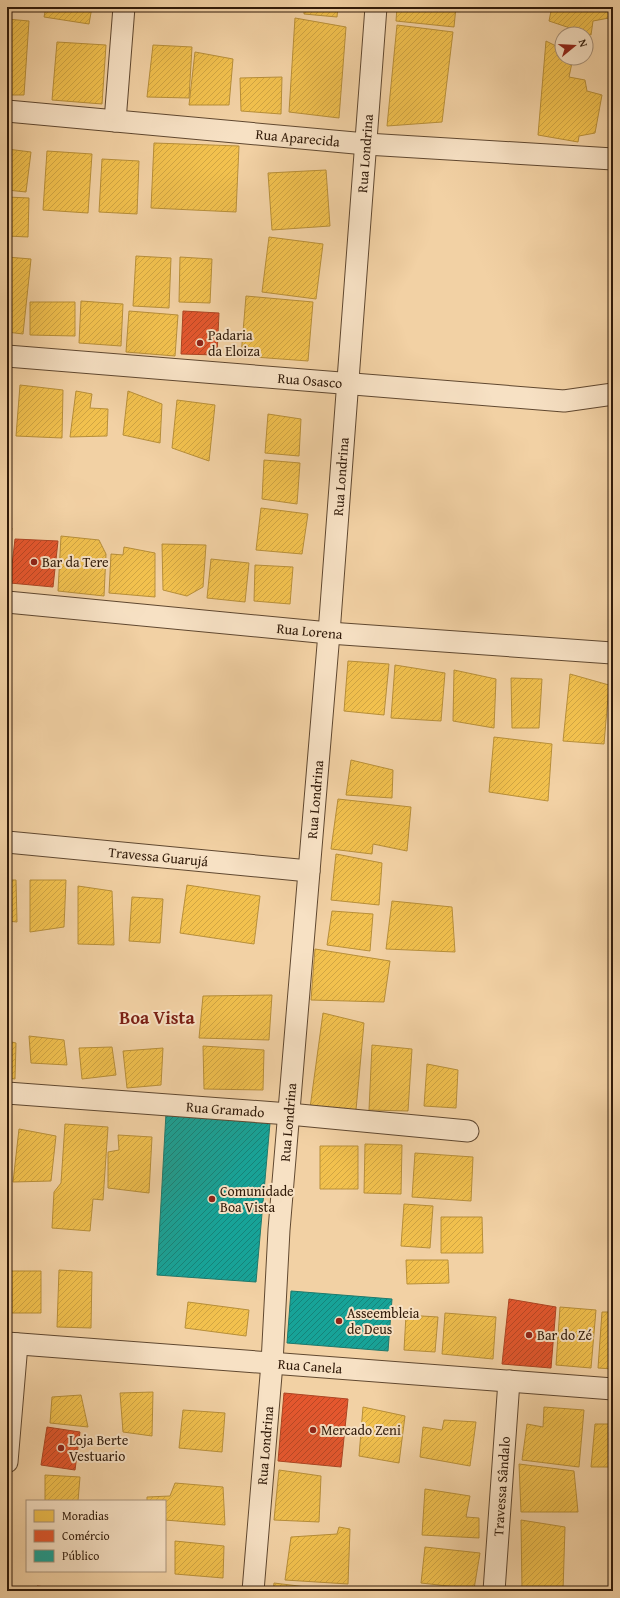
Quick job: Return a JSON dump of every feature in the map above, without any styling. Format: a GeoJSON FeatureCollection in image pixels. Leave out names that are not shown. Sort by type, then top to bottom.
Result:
{"type":"FeatureCollection","features":[{"type":"Feature","properties":{"kind":"street"},"geometry":{"type":"LineString","coordinates":[[115,121],[124,7]]}},
{"type":"Feature","properties":{"kind":"street","name":"Rua Londrina"},"geometry":{"type":"LineString","coordinates":[[253,1591],[272,1362],[279,1230],[329,633],[376,7]]}},
{"type":"Feature","properties":{"kind":"street","name":"Rua Aparecida"},"geometry":{"type":"LineString","coordinates":[[7,111],[366,144],[613,159]]}},
{"type":"Feature","properties":{"kind":"street","name":"Rua Osasco"},"geometry":{"type":"LineString","coordinates":[[7,356],[564,401],[613,394]]}},
{"type":"Feature","properties":{"kind":"street","name":"Rua Lorena"},"geometry":{"type":"LineString","coordinates":[[7,602],[329,633],[612,653]]}},
{"type":"Feature","properties":{"kind":"street","name":"Travessa Guarujá"},"geometry":{"type":"LineString","coordinates":[[7,842],[309,870]]}},
{"type":"Feature","properties":{"kind":"street","name":"Rua Gramado"},"geometry":{"type":"LineString","coordinates":[[7,1093],[289,1114],[468,1131]]}},
{"type":"Feature","properties":{"kind":"street"},"geometry":{"type":"LineString","coordinates":[[7,1462],[12,1344]]}},
{"type":"Feature","properties":{"kind":"street","name":"Rua Canela"},"geometry":{"type":"LineString","coordinates":[[12,1344],[272,1362],[613,1389]]}},
{"type":"Feature","properties":{"kind":"street","name":"Travessa Sândalo"},"geometry":{"type":"LineString","coordinates":[[494,1591],[509,1381]]}},
{"type":"Feature","properties":{"kind":"building: Moradias"},"geometry":{"type":"Polygon","coordinates":[[[46,7],[92,7],[89,24],[44,17],[46,7]]]}},
{"type":"Feature","properties":{"kind":"building: Moradias"},"geometry":{"type":"Polygon","coordinates":[[[304,7],[338,7],[337,17],[304,14],[304,7]]]}},
{"type":"Feature","properties":{"kind":"building: Moradias"},"geometry":{"type":"Polygon","coordinates":[[[397,7],[456,7],[454,27],[396,21],[397,7]]]}},
{"type":"Feature","properties":{"kind":"building: Moradias"},"geometry":{"type":"Polygon","coordinates":[[[538,7],[607,7],[609,18],[593,21],[592,26],[564,26],[549,21],[551,11],[538,7]]]}},
{"type":"Feature","properties":{"kind":"building: Moradias"},"geometry":{"type":"Polygon","coordinates":[[[295,18],[346,27],[339,118],[289,112],[295,18]]]}},
{"type":"Feature","properties":{"kind":"building: Moradias"},"geometry":{"type":"Polygon","coordinates":[[[7,19],[29,21],[24,95],[7,95],[7,19]]]}},
{"type":"Feature","properties":{"kind":"building: Moradias"},"geometry":{"type":"Polygon","coordinates":[[[397,25],[453,32],[442,122],[387,126],[397,25]]]}},
{"type":"Feature","properties":{"kind":"building: Moradias"},"geometry":{"type":"Polygon","coordinates":[[[546,41],[554,45],[554,66],[571,66],[569,77],[585,80],[587,91],[602,95],[595,133],[579,136],[578,142],[538,135],[546,41]]]}},
{"type":"Feature","properties":{"kind":"building: Moradias"},"geometry":{"type":"Polygon","coordinates":[[[57,42],[106,45],[102,104],[52,100],[57,42]]]}},
{"type":"Feature","properties":{"kind":"building: Moradias"},"geometry":{"type":"Polygon","coordinates":[[[153,45],[192,47],[189,98],[147,97],[153,45]]]}},
{"type":"Feature","properties":{"kind":"building: Moradias"},"geometry":{"type":"Polygon","coordinates":[[[195,52],[233,59],[229,105],[189,105],[195,52]]]}},
{"type":"Feature","properties":{"kind":"building: Moradias"},"geometry":{"type":"Polygon","coordinates":[[[282,77],[281,114],[241,111],[240,78],[282,77]]]}},
{"type":"Feature","properties":{"kind":"building: Moradias"},"geometry":{"type":"Polygon","coordinates":[[[154,143],[239,146],[236,212],[151,208],[154,143]]]}},
{"type":"Feature","properties":{"kind":"building: Moradias"},"geometry":{"type":"Polygon","coordinates":[[[7,149],[31,152],[26,192],[7,190],[7,149]]]}},
{"type":"Feature","properties":{"kind":"building: Moradias"},"geometry":{"type":"Polygon","coordinates":[[[47,151],[92,154],[88,213],[43,210],[47,151]]]}},
{"type":"Feature","properties":{"kind":"building: Moradias"},"geometry":{"type":"Polygon","coordinates":[[[102,159],[139,161],[137,214],[99,212],[102,159]]]}},
{"type":"Feature","properties":{"kind":"building: Moradias"},"geometry":{"type":"Polygon","coordinates":[[[326,170],[330,226],[272,230],[268,173],[326,170]]]}},
{"type":"Feature","properties":{"kind":"building: Moradias"},"geometry":{"type":"Polygon","coordinates":[[[7,197],[29,198],[28,237],[7,236],[7,197]]]}},
{"type":"Feature","properties":{"kind":"building: Moradias"},"geometry":{"type":"Polygon","coordinates":[[[269,237],[323,244],[316,299],[262,292],[269,237]]]}},
{"type":"Feature","properties":{"kind":"building: Moradias"},"geometry":{"type":"Polygon","coordinates":[[[136,256],[171,258],[169,308],[133,306],[136,256]]]}},
{"type":"Feature","properties":{"kind":"building: Moradias"},"geometry":{"type":"Polygon","coordinates":[[[7,257],[31,259],[23,334],[7,332],[7,257]]]}},
{"type":"Feature","properties":{"kind":"building: Moradias"},"geometry":{"type":"Polygon","coordinates":[[[180,257],[212,259],[210,303],[179,302],[180,257]]]}},
{"type":"Feature","properties":{"kind":"building: Moradias"},"geometry":{"type":"Polygon","coordinates":[[[246,296],[313,302],[308,361],[241,356],[246,296]]]}},
{"type":"Feature","properties":{"kind":"building: Moradias"},"geometry":{"type":"Polygon","coordinates":[[[81,301],[123,304],[121,346],[79,343],[81,301]]]}},
{"type":"Feature","properties":{"kind":"building: Moradias"},"geometry":{"type":"Polygon","coordinates":[[[30,302],[75,302],[75,336],[30,335],[30,302]]]}},
{"type":"Feature","properties":{"kind":"building: Moradias"},"geometry":{"type":"Polygon","coordinates":[[[129,311],[178,315],[175,356],[126,352],[129,311]]]}},
{"type":"Feature","properties":{"kind":"building: Moradias"},"geometry":{"type":"Polygon","coordinates":[[[7,381],[11,382],[7,419],[7,381]]]}},
{"type":"Feature","properties":{"kind":"building: Moradias"},"geometry":{"type":"Polygon","coordinates":[[[20,385],[63,390],[62,438],[16,436],[20,385]]]}},
{"type":"Feature","properties":{"kind":"building: Moradias"},"geometry":{"type":"Polygon","coordinates":[[[76,391],[92,394],[90,408],[108,409],[107,436],[70,437],[76,391]]]}},
{"type":"Feature","properties":{"kind":"building: Moradias"},"geometry":{"type":"Polygon","coordinates":[[[128,391],[162,404],[160,443],[123,435],[128,391]]]}},
{"type":"Feature","properties":{"kind":"building: Moradias"},"geometry":{"type":"Polygon","coordinates":[[[177,400],[215,405],[209,461],[172,448],[177,400]]]}},
{"type":"Feature","properties":{"kind":"building: Moradias"},"geometry":{"type":"Polygon","coordinates":[[[268,414],[301,419],[299,456],[265,453],[268,414]]]}},
{"type":"Feature","properties":{"kind":"building: Moradias"},"geometry":{"type":"Polygon","coordinates":[[[264,460],[300,463],[297,504],[262,499],[264,460]]]}},
{"type":"Feature","properties":{"kind":"building: Moradias"},"geometry":{"type":"Polygon","coordinates":[[[261,508],[308,514],[302,554],[256,550],[261,508]]]}},
{"type":"Feature","properties":{"kind":"building: Moradias"},"geometry":{"type":"Polygon","coordinates":[[[7,527],[12,528],[7,560],[7,527]]]}},
{"type":"Feature","properties":{"kind":"building: Moradias"},"geometry":{"type":"Polygon","coordinates":[[[61,536],[99,540],[106,554],[104,596],[58,591],[61,536]]]}},
{"type":"Feature","properties":{"kind":"building: Moradias"},"geometry":{"type":"Polygon","coordinates":[[[162,544],[206,545],[203,587],[187,596],[163,590],[162,544]]]}},
{"type":"Feature","properties":{"kind":"building: Moradias"},"geometry":{"type":"Polygon","coordinates":[[[124,547],[155,553],[155,597],[109,593],[111,554],[123,555],[124,547]]]}},
{"type":"Feature","properties":{"kind":"building: Moradias"},"geometry":{"type":"Polygon","coordinates":[[[211,559],[249,563],[245,602],[207,598],[211,559]]]}},
{"type":"Feature","properties":{"kind":"building: Moradias"},"geometry":{"type":"Polygon","coordinates":[[[255,565],[293,567],[290,604],[254,601],[255,565]]]}},
{"type":"Feature","properties":{"kind":"building: Moradias"},"geometry":{"type":"Polygon","coordinates":[[[348,661],[389,664],[384,715],[344,711],[348,661]]]}},
{"type":"Feature","properties":{"kind":"building: Moradias"},"geometry":{"type":"Polygon","coordinates":[[[395,665],[445,673],[441,721],[391,718],[395,665]]]}},
{"type":"Feature","properties":{"kind":"building: Moradias"},"geometry":{"type":"Polygon","coordinates":[[[454,670],[496,679],[494,728],[453,721],[454,670]]]}},
{"type":"Feature","properties":{"kind":"building: Moradias"},"geometry":{"type":"Polygon","coordinates":[[[570,674],[609,685],[604,744],[563,741],[570,674]]]}},
{"type":"Feature","properties":{"kind":"building: Moradias"},"geometry":{"type":"Polygon","coordinates":[[[511,678],[542,679],[539,728],[512,728],[511,678]]]}},
{"type":"Feature","properties":{"kind":"building: Moradias"},"geometry":{"type":"Polygon","coordinates":[[[494,737],[552,744],[548,801],[489,792],[494,737]]]}},
{"type":"Feature","properties":{"kind":"building: Moradias"},"geometry":{"type":"Polygon","coordinates":[[[351,760],[393,770],[392,798],[346,795],[351,760]]]}},
{"type":"Feature","properties":{"kind":"building: Moradias"},"geometry":{"type":"Polygon","coordinates":[[[338,799],[411,807],[407,851],[373,844],[372,854],[331,849],[338,799]]]}},
{"type":"Feature","properties":{"kind":"building: Moradias"},"geometry":{"type":"Polygon","coordinates":[[[336,854],[382,863],[379,905],[331,900],[336,854]]]}},
{"type":"Feature","properties":{"kind":"building: Moradias"},"geometry":{"type":"Polygon","coordinates":[[[7,880],[16,880],[17,922],[7,921],[7,880]]]}},
{"type":"Feature","properties":{"kind":"building: Moradias"},"geometry":{"type":"Polygon","coordinates":[[[30,880],[66,880],[64,927],[30,932],[30,880]]]}},
{"type":"Feature","properties":{"kind":"building: Moradias"},"geometry":{"type":"Polygon","coordinates":[[[187,885],[260,896],[254,944],[180,933],[187,885]]]}},
{"type":"Feature","properties":{"kind":"building: Moradias"},"geometry":{"type":"Polygon","coordinates":[[[78,886],[112,891],[114,945],[78,944],[78,886]]]}},
{"type":"Feature","properties":{"kind":"building: Moradias"},"geometry":{"type":"Polygon","coordinates":[[[132,897],[163,899],[160,943],[129,941],[132,897]]]}},
{"type":"Feature","properties":{"kind":"building: Moradias"},"geometry":{"type":"Polygon","coordinates":[[[392,901],[452,907],[455,952],[386,949],[392,901]]]}},
{"type":"Feature","properties":{"kind":"building: Moradias"},"geometry":{"type":"Polygon","coordinates":[[[332,911],[373,914],[370,951],[327,945],[332,911]]]}},
{"type":"Feature","properties":{"kind":"building: Moradias"},"geometry":{"type":"Polygon","coordinates":[[[315,949],[390,961],[384,1002],[311,1000],[315,949]]]}},
{"type":"Feature","properties":{"kind":"building: Moradias"},"geometry":{"type":"Polygon","coordinates":[[[272,995],[269,1040],[199,1038],[203,996],[272,995]]]}},
{"type":"Feature","properties":{"kind":"building: Moradias"},"geometry":{"type":"Polygon","coordinates":[[[323,1013],[364,1023],[356,1110],[310,1108],[323,1013]]]}},
{"type":"Feature","properties":{"kind":"building: Moradias"},"geometry":{"type":"Polygon","coordinates":[[[29,1036],[64,1040],[67,1065],[31,1063],[29,1036]]]}},
{"type":"Feature","properties":{"kind":"building: Moradias"},"geometry":{"type":"Polygon","coordinates":[[[7,1041],[16,1043],[15,1079],[7,1078],[7,1041]]]}},
{"type":"Feature","properties":{"kind":"building: Moradias"},"geometry":{"type":"Polygon","coordinates":[[[372,1045],[412,1049],[408,1111],[369,1110],[372,1045]]]}},
{"type":"Feature","properties":{"kind":"building: Moradias"},"geometry":{"type":"Polygon","coordinates":[[[203,1046],[264,1050],[263,1090],[204,1089],[203,1046]]]}},
{"type":"Feature","properties":{"kind":"building: Moradias"},"geometry":{"type":"Polygon","coordinates":[[[112,1047],[116,1075],[82,1079],[79,1048],[112,1047]]]}},
{"type":"Feature","properties":{"kind":"building: Moradias"},"geometry":{"type":"Polygon","coordinates":[[[163,1048],[161,1085],[127,1088],[123,1051],[163,1048]]]}},
{"type":"Feature","properties":{"kind":"building: Moradias"},"geometry":{"type":"Polygon","coordinates":[[[427,1064],[458,1070],[456,1108],[424,1106],[427,1064]]]}},
{"type":"Feature","properties":{"kind":"building: Moradias"},"geometry":{"type":"Polygon","coordinates":[[[65,1124],[108,1127],[103,1200],[93,1199],[90,1231],[52,1228],[54,1192],[61,1183],[65,1124]]]}},
{"type":"Feature","properties":{"kind":"building: Moradias"},"geometry":{"type":"Polygon","coordinates":[[[19,1129],[56,1136],[51,1181],[13,1182],[19,1129]]]}},
{"type":"Feature","properties":{"kind":"building: Moradias"},"geometry":{"type":"Polygon","coordinates":[[[7,1133],[11,1133],[8,1175],[9,1224],[7,1224],[7,1133]]]}},
{"type":"Feature","properties":{"kind":"building: Moradias"},"geometry":{"type":"Polygon","coordinates":[[[118,1135],[152,1137],[149,1193],[108,1188],[108,1152],[119,1150],[118,1135]]]}},
{"type":"Feature","properties":{"kind":"building: Moradias"},"geometry":{"type":"Polygon","coordinates":[[[365,1144],[402,1145],[401,1194],[364,1193],[365,1144]]]}},
{"type":"Feature","properties":{"kind":"building: Moradias"},"geometry":{"type":"Polygon","coordinates":[[[320,1146],[358,1146],[358,1189],[320,1189],[320,1146]]]}},
{"type":"Feature","properties":{"kind":"building: Moradias"},"geometry":{"type":"Polygon","coordinates":[[[415,1153],[473,1157],[471,1201],[412,1197],[415,1153]]]}},
{"type":"Feature","properties":{"kind":"building: Moradias"},"geometry":{"type":"Polygon","coordinates":[[[404,1204],[433,1206],[430,1248],[401,1246],[404,1204]]]}},
{"type":"Feature","properties":{"kind":"building: Moradias"},"geometry":{"type":"Polygon","coordinates":[[[441,1217],[482,1217],[483,1253],[441,1253],[441,1217]]]}},
{"type":"Feature","properties":{"kind":"building: Moradias"},"geometry":{"type":"Polygon","coordinates":[[[406,1260],[448,1260],[449,1283],[407,1284],[406,1260]]]}},
{"type":"Feature","properties":{"kind":"building: Moradias"},"geometry":{"type":"Polygon","coordinates":[[[59,1270],[92,1272],[91,1328],[57,1327],[59,1270]]]}},
{"type":"Feature","properties":{"kind":"building: Moradias"},"geometry":{"type":"Polygon","coordinates":[[[7,1271],[41,1271],[41,1313],[7,1313],[7,1271]]]}},
{"type":"Feature","properties":{"kind":"building: Moradias"},"geometry":{"type":"Polygon","coordinates":[[[188,1302],[249,1310],[246,1336],[185,1328],[188,1302]]]}},
{"type":"Feature","properties":{"kind":"building: Moradias"},"geometry":{"type":"Polygon","coordinates":[[[560,1307],[596,1310],[591,1368],[556,1365],[560,1307]]]}},
{"type":"Feature","properties":{"kind":"building: Moradias"},"geometry":{"type":"Polygon","coordinates":[[[602,1312],[613,1312],[613,1369],[598,1368],[602,1312]]]}},
{"type":"Feature","properties":{"kind":"building: Moradias"},"geometry":{"type":"Polygon","coordinates":[[[445,1313],[496,1317],[493,1359],[442,1354],[445,1313]]]}},
{"type":"Feature","properties":{"kind":"building: Moradias"},"geometry":{"type":"Polygon","coordinates":[[[406,1315],[438,1317],[435,1352],[404,1350],[406,1315]]]}},
{"type":"Feature","properties":{"kind":"building: Moradias"},"geometry":{"type":"Polygon","coordinates":[[[153,1392],[152,1436],[123,1432],[120,1393],[153,1392]]]}},
{"type":"Feature","properties":{"kind":"building: Moradias"},"geometry":{"type":"Polygon","coordinates":[[[81,1395],[88,1427],[50,1423],[52,1397],[81,1395]]]}},
{"type":"Feature","properties":{"kind":"building: Moradias"},"geometry":{"type":"Polygon","coordinates":[[[363,1407],[405,1416],[399,1463],[359,1456],[363,1407]]]}},
{"type":"Feature","properties":{"kind":"building: Moradias"},"geometry":{"type":"Polygon","coordinates":[[[544,1407],[584,1410],[579,1467],[522,1460],[527,1424],[543,1427],[544,1407]]]}},
{"type":"Feature","properties":{"kind":"building: Moradias"},"geometry":{"type":"Polygon","coordinates":[[[183,1410],[225,1413],[222,1452],[179,1448],[183,1410]]]}},
{"type":"Feature","properties":{"kind":"building: Moradias"},"geometry":{"type":"Polygon","coordinates":[[[444,1420],[476,1422],[470,1466],[420,1457],[423,1427],[442,1430],[444,1420]]]}},
{"type":"Feature","properties":{"kind":"building: Moradias"},"geometry":{"type":"Polygon","coordinates":[[[595,1424],[613,1424],[613,1467],[591,1467],[595,1424]]]}},
{"type":"Feature","properties":{"kind":"building: Moradias"},"geometry":{"type":"Polygon","coordinates":[[[519,1464],[574,1471],[578,1512],[521,1512],[519,1464]]]}},
{"type":"Feature","properties":{"kind":"building: Moradias"},"geometry":{"type":"Polygon","coordinates":[[[279,1470],[321,1476],[319,1522],[274,1520],[279,1470]]]}},
{"type":"Feature","properties":{"kind":"building: Moradias"},"geometry":{"type":"Polygon","coordinates":[[[45,1475],[80,1477],[78,1500],[45,1500],[45,1475]]]}},
{"type":"Feature","properties":{"kind":"building: Moradias"},"geometry":{"type":"Polygon","coordinates":[[[175,1483],[223,1487],[225,1525],[166,1520],[166,1500],[147,1500],[147,1497],[170,1496],[175,1483]]]}},
{"type":"Feature","properties":{"kind":"building: Moradias"},"geometry":{"type":"Polygon","coordinates":[[[425,1489],[470,1496],[466,1517],[479,1518],[479,1538],[422,1535],[425,1489]]]}},
{"type":"Feature","properties":{"kind":"building: Moradias"},"geometry":{"type":"Polygon","coordinates":[[[521,1520],[565,1527],[563,1591],[522,1591],[521,1520]]]}},
{"type":"Feature","properties":{"kind":"building: Moradias"},"geometry":{"type":"Polygon","coordinates":[[[339,1527],[350,1529],[348,1584],[285,1580],[291,1537],[337,1534],[339,1527]]]}},
{"type":"Feature","properties":{"kind":"building: Moradias"},"geometry":{"type":"Polygon","coordinates":[[[175,1541],[224,1546],[223,1578],[175,1574],[175,1541]]]}},
{"type":"Feature","properties":{"kind":"building: Moradias"},"geometry":{"type":"Polygon","coordinates":[[[425,1547],[480,1553],[474,1589],[421,1583],[425,1547]]]}},
{"type":"Feature","properties":{"kind":"building: Moradias"},"geometry":{"type":"Polygon","coordinates":[[[274,1583],[331,1590],[331,1591],[273,1591],[274,1583]]]}},
{"type":"Feature","properties":{"kind":"building: Comércio","name":"Padaria da Eloiza"},"geometry":{"type":"Polygon","coordinates":[[[183,311],[219,313],[217,355],[181,354],[183,311]]]}},
{"type":"Feature","properties":{"kind":"building: Comércio","name":"Bar da Tere"},"geometry":{"type":"Polygon","coordinates":[[[15,539],[58,541],[53,587],[10,583],[15,539]]]}},
{"type":"Feature","properties":{"kind":"building: Comércio","name":"Bar do Zé"},"geometry":{"type":"Polygon","coordinates":[[[509,1299],[556,1307],[551,1368],[502,1364],[509,1299]]]}},
{"type":"Feature","properties":{"kind":"building: Comércio","name":"Mercado Zeni"},"geometry":{"type":"Polygon","coordinates":[[[284,1393],[348,1399],[341,1467],[278,1461],[284,1393]]]}},
{"type":"Feature","properties":{"kind":"building: Comércio","name":"Loja Berte Vestuario"},"geometry":{"type":"Polygon","coordinates":[[[47,1427],[80,1432],[75,1470],[41,1465],[47,1427]]]}},
{"type":"Feature","properties":{"kind":"building: Comércio"},"geometry":{"type":"Polygon","coordinates":[[[37,1586],[73,1590],[73,1591],[36,1591],[37,1586]]]}},
{"type":"Feature","properties":{"kind":"building: Público","name":"Comunidade Boa Vista"},"geometry":{"type":"Polygon","coordinates":[[[166,1113],[270,1123],[256,1282],[157,1275],[166,1113]]]}},
{"type":"Feature","properties":{"kind":"building: Público","name":"Asseembleia de Deus"},"geometry":{"type":"Polygon","coordinates":[[[291,1291],[392,1299],[388,1351],[287,1343],[291,1291]]]}},
{"type":"Feature","properties":{"kind":"place","name":"Padaria da Eloiza"},"geometry":{"type":"Point","coordinates":[200,343]}},
{"type":"Feature","properties":{"kind":"place","name":"Bar da Tere"},"geometry":{"type":"Point","coordinates":[34,562]}},
{"type":"Feature","properties":{"kind":"place","name":"Comunidade Boa Vista"},"geometry":{"type":"Point","coordinates":[212,1199]}},
{"type":"Feature","properties":{"kind":"place","name":"Asseembleia de Deus"},"geometry":{"type":"Point","coordinates":[339,1321]}},
{"type":"Feature","properties":{"kind":"place","name":"Bar do Zé"},"geometry":{"type":"Point","coordinates":[529,1335]}},
{"type":"Feature","properties":{"kind":"place","name":"Mercado Zeni"},"geometry":{"type":"Point","coordinates":[313,1430]}},
{"type":"Feature","properties":{"kind":"place","name":"Loja Berte Vestuario"},"geometry":{"type":"Point","coordinates":[61,1448]}},
{"type":"Feature","properties":{"kind":"district","name":"Boa Vista"},"geometry":{"type":"Point","coordinates":[157,1017]}}]}
